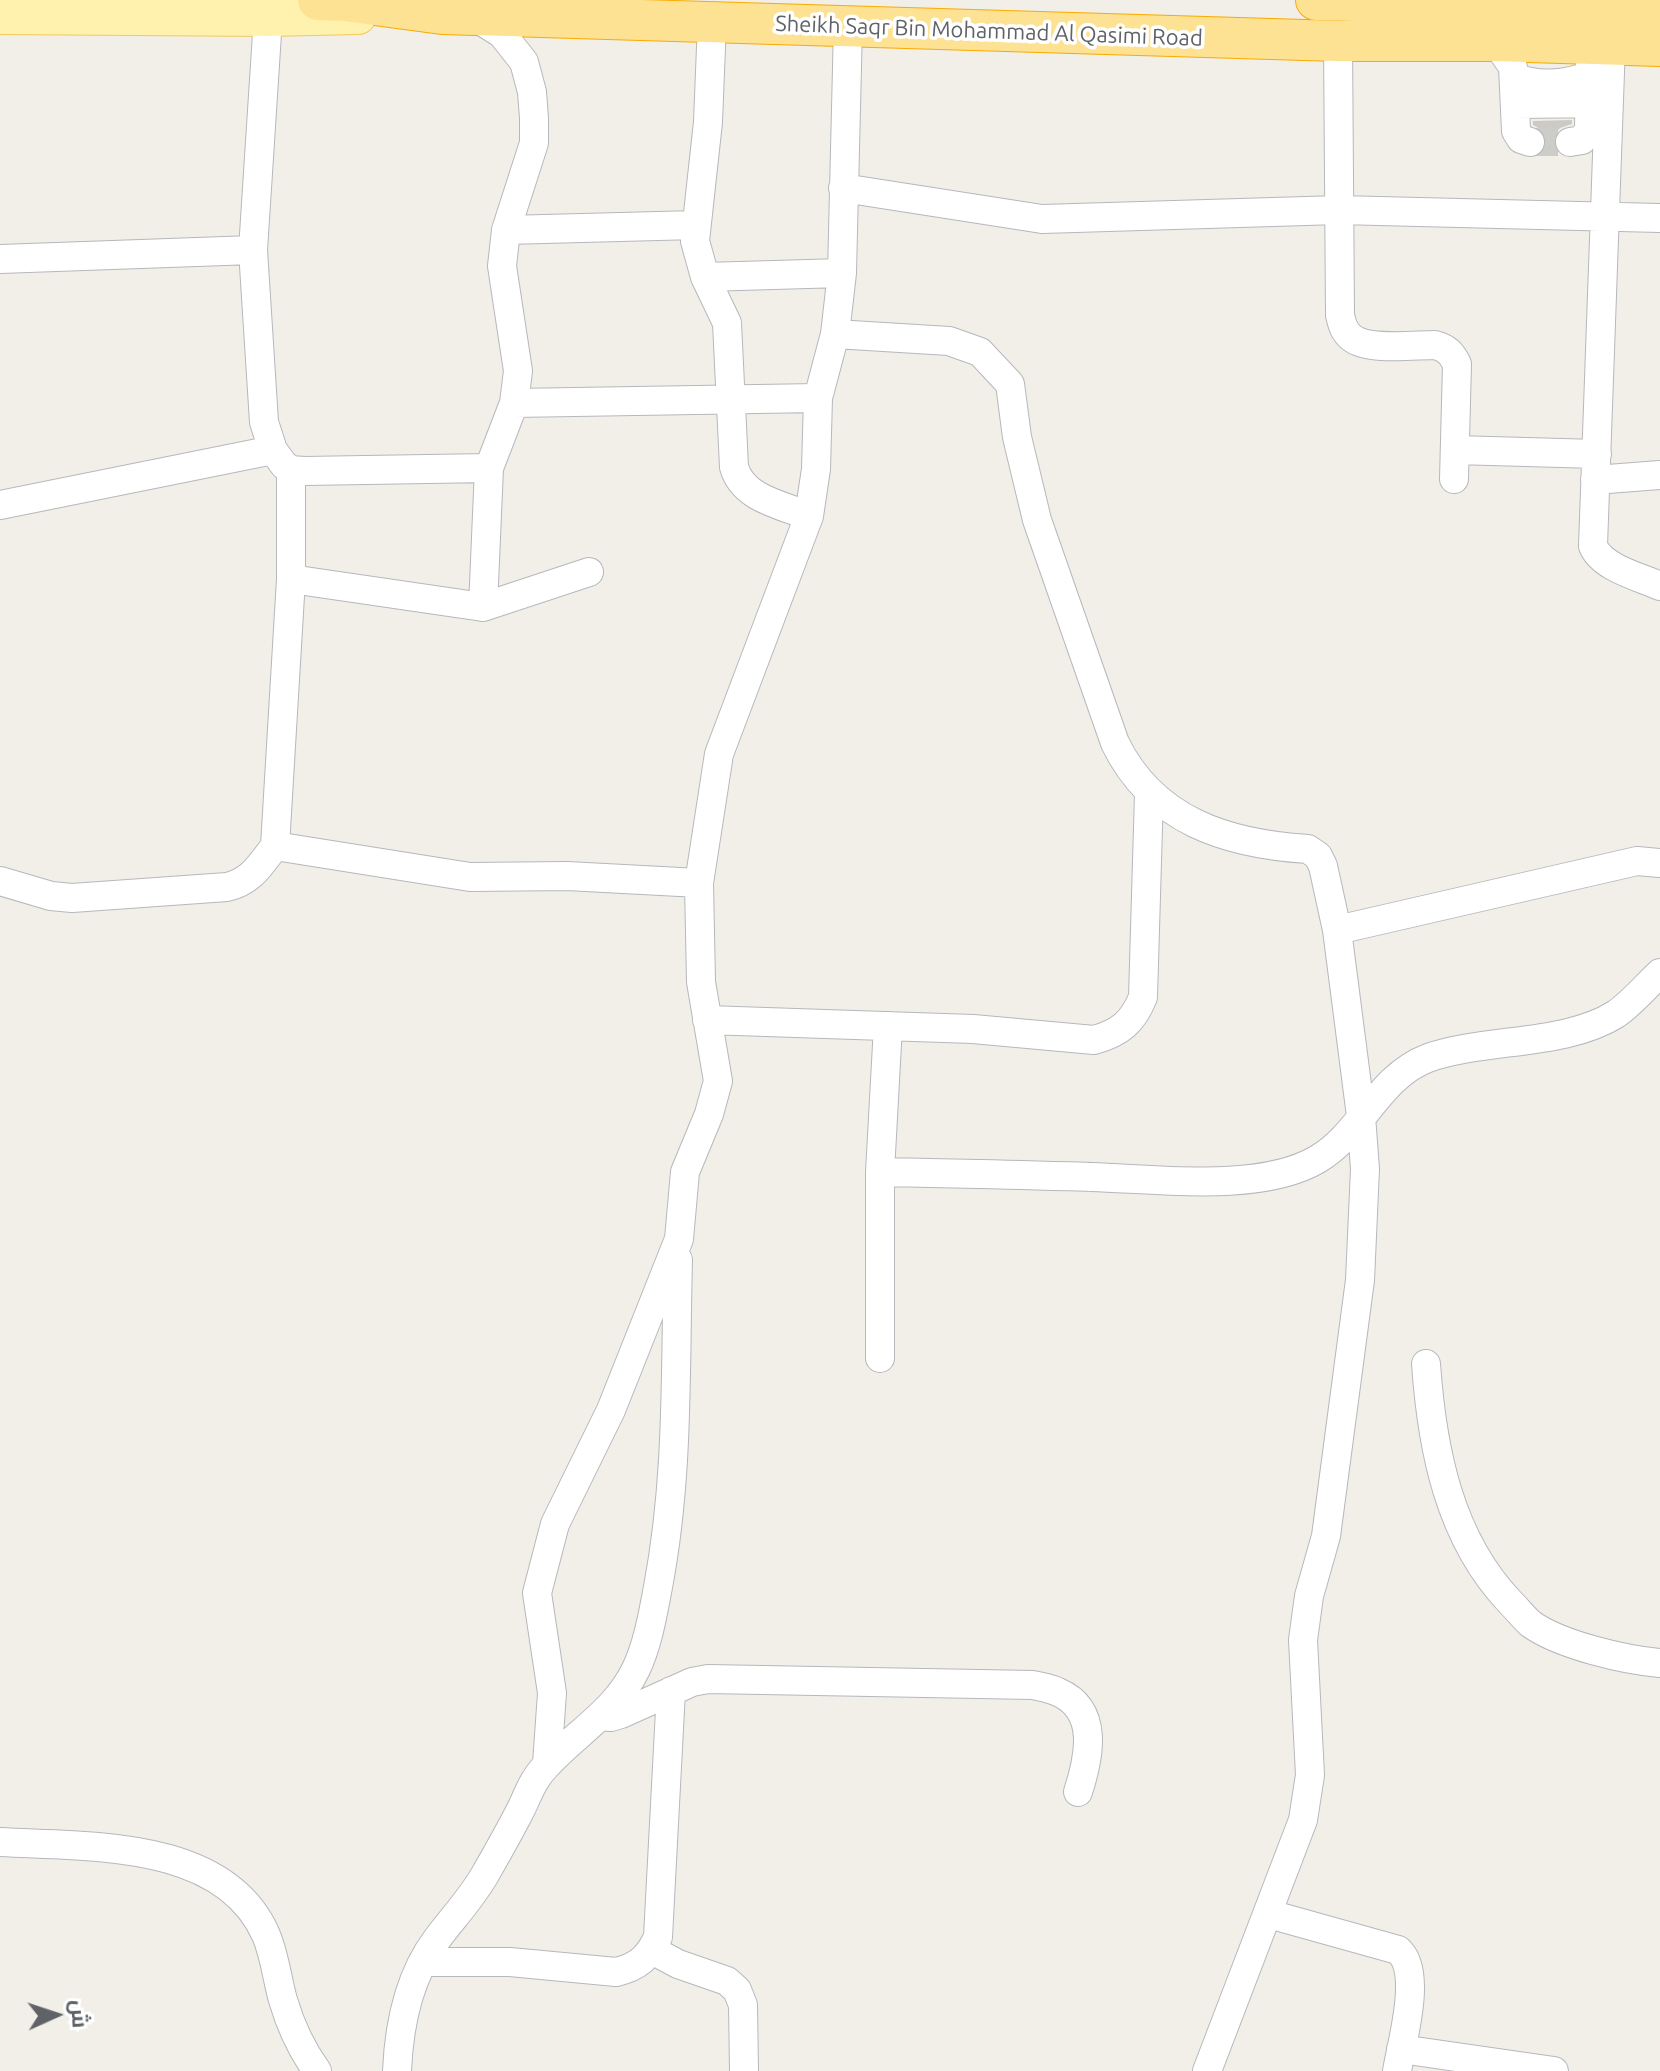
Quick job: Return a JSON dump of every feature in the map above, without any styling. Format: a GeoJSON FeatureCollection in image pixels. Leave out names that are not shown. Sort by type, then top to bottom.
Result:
{"type":"FeatureCollection","features":[{"type":"Feature","properties":{"kind":"highway","name":"Sheikh Saqr Bin Mohammad Al Qasimi Road"},"geometry":{"type":"LineString","coordinates":[[318,0],[457,15],[1338,41],[1495,41],[1601,54],[1660,46]]}},
{"type":"Feature","properties":{"kind":"highway"},"geometry":{"type":"LineString","coordinates":[[1316,0],[1660,9]]}},
{"type":"Feature","properties":{"kind":"main road"},"geometry":{"type":"LineString","coordinates":[[0,16],[268,18],[457,15]]}},
{"type":"Feature","properties":{"kind":"street"},"geometry":{"type":"LineString","coordinates":[[457,15],[502,34],[524,62],[532,92],[534,143],[506,230],[502,266],[518,371],[514,403],[489,468],[483,607]]}},
{"type":"Feature","properties":{"kind":"street"},"geometry":{"type":"LineString","coordinates":[[0,881],[51,896],[72,898],[227,887],[242,884],[251,878],[275,846],[291,579],[282,460],[264,422],[253,250],[268,18]]}},
{"type":"Feature","properties":{"kind":"street"},"geometry":{"type":"LineString","coordinates":[[524,62],[541,35],[561,18]]}},
{"type":"Feature","properties":{"kind":"street"},"geometry":{"type":"LineString","coordinates":[[712,22],[708,122],[696,225],[698,258],[727,323],[734,467],[740,483],[753,494],[809,516]]}},
{"type":"Feature","properties":{"kind":"street"},"geometry":{"type":"LineString","coordinates":[[397,2071],[405,2010],[423,1962],[436,1940],[473,1895],[532,1783],[547,1764],[601,1716],[626,1688],[638,1666],[648,1635],[671,1500],[677,1418],[679,1239],[685,1172],[709,1114],[718,1081],[701,982],[699,883],[719,754],[809,516],[816,469],[818,398],[835,334],[842,273],[848,26]]}},
{"type":"Feature","properties":{"kind":"street"},"geometry":{"type":"LineString","coordinates":[[1338,41],[1340,315],[1344,330],[1365,345],[1435,345],[1453,355],[1457,364],[1454,479]]}},
{"type":"Feature","properties":{"kind":"street"},"geometry":{"type":"LineString","coordinates":[[1495,41],[1508,57],[1515,90],[1518,135],[1530,142]]}},
{"type":"Feature","properties":{"kind":"street"},"geometry":{"type":"LineString","coordinates":[[1515,90],[1538,83],[1571,81],[1601,54]]}},
{"type":"Feature","properties":{"kind":"street"},"geometry":{"type":"LineString","coordinates":[[1601,54],[1599,103],[1605,216],[1593,546],[1596,554],[1605,561],[1660,586]]}},
{"type":"Feature","properties":{"kind":"street"},"geometry":{"type":"LineString","coordinates":[[1570,142],[1587,136],[1599,103],[1601,54]]}},
{"type":"Feature","properties":{"kind":"street"},"geometry":{"type":"LineString","coordinates":[[1515,90],[1599,103]]}},
{"type":"Feature","properties":{"kind":"street"},"geometry":{"type":"LineString","coordinates":[[843,188],[1042,219],[1339,210],[1660,218]]}},
{"type":"Feature","properties":{"kind":"street"},"geometry":{"type":"LineString","coordinates":[[506,230],[696,225]]}},
{"type":"Feature","properties":{"kind":"street"},"geometry":{"type":"LineString","coordinates":[[0,259],[253,250]]}},
{"type":"Feature","properties":{"kind":"street"},"geometry":{"type":"LineString","coordinates":[[705,277],[842,273]]}},
{"type":"Feature","properties":{"kind":"street"},"geometry":{"type":"LineString","coordinates":[[835,334],[949,341],[980,352],[1010,384],[1017,437],[1037,520],[1124,762],[1149,794],[1180,816],[1226,837],[1308,849],[1318,856],[1337,930],[1365,1169],[1360,1280],[1326,1536],[1309,1596],[1303,1640],[1310,1775],[1303,1820],[1207,2071]]}},
{"type":"Feature","properties":{"kind":"street"},"geometry":{"type":"LineString","coordinates":[[514,403],[818,398]]}},
{"type":"Feature","properties":{"kind":"street"},"geometry":{"type":"LineString","coordinates":[[1455,450],[1660,475]]}},
{"type":"Feature","properties":{"kind":"street"},"geometry":{"type":"LineString","coordinates":[[0,505],[282,460],[489,468]]}},
{"type":"Feature","properties":{"kind":"street"},"geometry":{"type":"LineString","coordinates":[[291,579],[483,607],[589,572]]}},
{"type":"Feature","properties":{"kind":"street"},"geometry":{"type":"LineString","coordinates":[[707,1020],[973,1029],[1094,1040],[1111,1036],[1126,1026],[1137,1013],[1143,997],[1149,794]]}},
{"type":"Feature","properties":{"kind":"street"},"geometry":{"type":"LineString","coordinates":[[275,846],[470,877],[567,876],[699,883]]}},
{"type":"Feature","properties":{"kind":"street"},"geometry":{"type":"LineString","coordinates":[[1337,930],[1637,861],[1660,863]]}},
{"type":"Feature","properties":{"kind":"street"},"geometry":{"type":"LineString","coordinates":[[880,1172],[1230,1181],[1292,1171],[1318,1159],[1342,1141],[1382,1090],[1407,1069],[1424,1060],[1452,1052],[1568,1032],[1595,1023],[1615,1014],[1660,973]]}},
{"type":"Feature","properties":{"kind":"street"},"geometry":{"type":"LineString","coordinates":[[880,1358],[880,1172],[888,1026]]}},
{"type":"Feature","properties":{"kind":"street"},"geometry":{"type":"LineString","coordinates":[[547,1764],[552,1693],[537,1593],[555,1524],[611,1410],[679,1239]]}},
{"type":"Feature","properties":{"kind":"street"},"geometry":{"type":"LineString","coordinates":[[1426,1364],[1429,1415],[1444,1487],[1471,1550],[1495,1586],[1532,1624],[1557,1636],[1619,1656],[1660,1663]]}},
{"type":"Feature","properties":{"kind":"street"},"geometry":{"type":"LineString","coordinates":[[601,1716],[621,1714],[692,1682],[721,1678],[1033,1685],[1059,1692],[1069,1699],[1078,1707],[1088,1728],[1089,1757],[1078,1792]]}},
{"type":"Feature","properties":{"kind":"street"},"geometry":{"type":"LineString","coordinates":[[423,1962],[510,1962],[616,1972],[630,1969],[643,1961],[658,1937],[671,1691]]}},
{"type":"Feature","properties":{"kind":"street"},"geometry":{"type":"LineString","coordinates":[[0,1842],[137,1851],[195,1868],[224,1884],[248,1907],[266,1935],[283,2002],[297,2036],[317,2071]]}},
{"type":"Feature","properties":{"kind":"street"},"geometry":{"type":"LineString","coordinates":[[1269,1914],[1398,1950],[1405,1956],[1411,1973],[1399,2060],[1554,2071]]}},
{"type":"Feature","properties":{"kind":"street"},"geometry":{"type":"LineString","coordinates":[[652,1950],[691,1969],[713,1975],[737,1990],[743,2005],[744,2071]]}},
{"type":"Feature","properties":{"kind":"building"},"geometry":{"type":"Polygon","coordinates":[[[1572,120],[1572,124],[1560,128],[1554,135],[1556,151],[1544,151],[1546,138],[1542,130],[1533,125],[1533,121],[1572,120]]]}},
{"type":"Feature","properties":{"kind":"tunnel"},"geometry":{"type":"LineString","coordinates":[[1530,142],[1570,142]]}}]}
